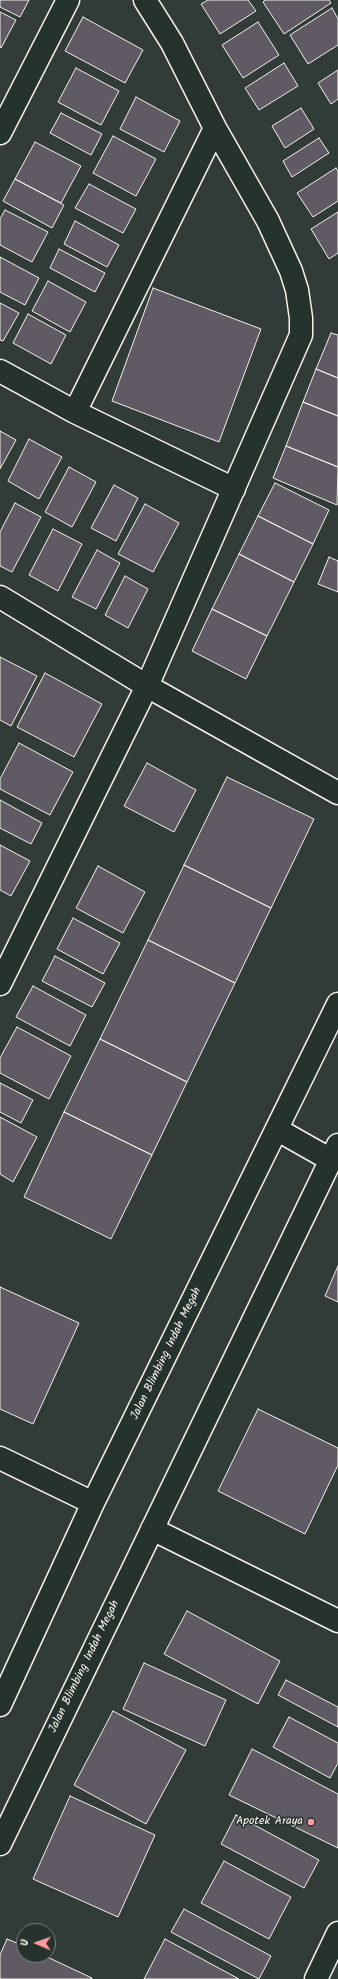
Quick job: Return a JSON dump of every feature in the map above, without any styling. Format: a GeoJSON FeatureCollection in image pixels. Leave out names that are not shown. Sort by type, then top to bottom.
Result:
{"type":"FeatureCollection","features":[{"type":"Feature","properties":{"kind":"street"},"geometry":{"type":"LineString","coordinates":[[0,133],[68,0]]}},
{"type":"Feature","properties":{"kind":"street"},"geometry":{"type":"LineString","coordinates":[[0,984],[147,686],[300,336],[301,318],[298,298],[291,271],[268,221],[215,128],[172,42],[145,0]]}},
{"type":"Feature","properties":{"kind":"street"},"geometry":{"type":"LineString","coordinates":[[75,412],[215,128]]}},
{"type":"Feature","properties":{"kind":"street"},"geometry":{"type":"LineString","coordinates":[[0,371],[75,412],[234,489]]}},
{"type":"Feature","properties":{"kind":"street"},"geometry":{"type":"LineString","coordinates":[[0,597],[147,686],[338,793]]}},
{"type":"Feature","properties":{"kind":"street","name":"Jalan Blimbing Indah Megah"},"geometry":{"type":"LineString","coordinates":[[0,1705],[94,1503],[278,1130],[338,1004]]}},
{"type":"Feature","properties":{"kind":"street"},"geometry":{"type":"LineString","coordinates":[[278,1130],[334,1152]]}},
{"type":"Feature","properties":{"kind":"street","name":"Jalan Blimbing Indah Megah"},"geometry":{"type":"LineString","coordinates":[[0,1844],[334,1152]]}},
{"type":"Feature","properties":{"kind":"street"},"geometry":{"type":"LineString","coordinates":[[0,1458],[94,1503]]}},
{"type":"Feature","properties":{"kind":"street"},"geometry":{"type":"LineString","coordinates":[[152,1529],[338,1621]]}},
{"type":"Feature","properties":{"kind":"street"},"geometry":{"type":"LineString","coordinates":[[316,1979],[338,1933]]}},
{"type":"Feature","properties":{"kind":"building"},"geometry":{"type":"Polygon","coordinates":[[[0,0],[29,0],[20,17],[0,7],[0,0]]]}},
{"type":"Feature","properties":{"kind":"building"},"geometry":{"type":"Polygon","coordinates":[[[208,0],[248,0],[256,11],[220,34],[201,4],[208,0]]]}},
{"type":"Feature","properties":{"kind":"building"},"geometry":{"type":"Polygon","coordinates":[[[265,0],[329,0],[331,3],[284,34],[263,2],[265,0]]]}},
{"type":"Feature","properties":{"kind":"building"},"geometry":{"type":"Polygon","coordinates":[[[332,8],[338,19],[338,45],[308,64],[290,35],[332,8]]]}},
{"type":"Feature","properties":{"kind":"building"},"geometry":{"type":"Polygon","coordinates":[[[0,12],[16,20],[1,48],[0,47],[0,12]]]}},
{"type":"Feature","properties":{"kind":"building"},"geometry":{"type":"Polygon","coordinates":[[[83,17],[143,50],[125,83],[65,51],[83,17]]]}},
{"type":"Feature","properties":{"kind":"building"},"geometry":{"type":"Polygon","coordinates":[[[258,22],[279,55],[243,78],[222,45],[258,22]]]}},
{"type":"Feature","properties":{"kind":"building"},"geometry":{"type":"Polygon","coordinates":[[[284,63],[298,86],[259,110],[245,88],[284,63]]]}},
{"type":"Feature","properties":{"kind":"building"},"geometry":{"type":"Polygon","coordinates":[[[76,68],[119,91],[101,125],[58,102],[76,68]]]}},
{"type":"Feature","properties":{"kind":"building"},"geometry":{"type":"Polygon","coordinates":[[[338,70],[338,99],[331,104],[318,83],[338,70]]]}},
{"type":"Feature","properties":{"kind":"building"},"geometry":{"type":"Polygon","coordinates":[[[136,97],[180,121],[164,152],[120,129],[136,97]]]}},
{"type":"Feature","properties":{"kind":"building"},"geometry":{"type":"Polygon","coordinates":[[[301,108],[314,129],[285,148],[272,126],[301,108]]]}},
{"type":"Feature","properties":{"kind":"building"},"geometry":{"type":"Polygon","coordinates":[[[61,113],[102,134],[91,155],[50,133],[61,113]]]}},
{"type":"Feature","properties":{"kind":"building"},"geometry":{"type":"Polygon","coordinates":[[[113,136],[156,159],[136,196],[93,173],[113,136]]]}},
{"type":"Feature","properties":{"kind":"building"},"geometry":{"type":"Polygon","coordinates":[[[319,138],[329,153],[292,177],[283,161],[319,138]]]}},
{"type":"Feature","properties":{"kind":"building"},"geometry":{"type":"Polygon","coordinates":[[[35,142],[81,166],[61,203],[15,179],[35,142]]]}},
{"type":"Feature","properties":{"kind":"building"},"geometry":{"type":"Polygon","coordinates":[[[336,168],[338,171],[338,201],[313,217],[297,193],[336,168]]]}},
{"type":"Feature","properties":{"kind":"building"},"geometry":{"type":"Polygon","coordinates":[[[15,179],[64,205],[52,228],[3,201],[15,179]]]}},
{"type":"Feature","properties":{"kind":"building"},"geometry":{"type":"Polygon","coordinates":[[[89,184],[136,209],[123,233],[75,208],[89,184]]]}},
{"type":"Feature","properties":{"kind":"building"},"geometry":{"type":"Polygon","coordinates":[[[5,210],[48,232],[32,262],[0,245],[0,219],[5,210]]]}},
{"type":"Feature","properties":{"kind":"building"},"geometry":{"type":"Polygon","coordinates":[[[338,212],[338,253],[329,259],[311,229],[338,212]]]}},
{"type":"Feature","properties":{"kind":"building"},"geometry":{"type":"Polygon","coordinates":[[[75,221],[119,245],[107,267],[64,244],[75,221]]]}},
{"type":"Feature","properties":{"kind":"building"},"geometry":{"type":"Polygon","coordinates":[[[59,249],[105,273],[95,292],[50,268],[59,249]]]}},
{"type":"Feature","properties":{"kind":"building"},"geometry":{"type":"Polygon","coordinates":[[[0,257],[39,278],[25,305],[0,292],[0,257]]]}},
{"type":"Feature","properties":{"kind":"building"},"geometry":{"type":"Polygon","coordinates":[[[48,281],[86,302],[70,332],[32,311],[48,281]]]}},
{"type":"Feature","properties":{"kind":"building"},"geometry":{"type":"Polygon","coordinates":[[[153,288],[261,329],[219,442],[112,401],[153,288]]]}},
{"type":"Feature","properties":{"kind":"building"},"geometry":{"type":"Polygon","coordinates":[[[0,303],[19,313],[3,341],[0,340],[0,303]]]}},
{"type":"Feature","properties":{"kind":"building"},"geometry":{"type":"Polygon","coordinates":[[[28,314],[66,335],[51,364],[13,343],[28,314]]]}},
{"type":"Feature","properties":{"kind":"building"},"geometry":{"type":"Polygon","coordinates":[[[331,333],[338,335],[338,378],[316,369],[331,333]]]}},
{"type":"Feature","properties":{"kind":"building"},"geometry":{"type":"Polygon","coordinates":[[[316,369],[338,378],[338,416],[303,402],[316,369]]]}},
{"type":"Feature","properties":{"kind":"building"},"geometry":{"type":"Polygon","coordinates":[[[303,402],[338,416],[338,467],[286,446],[303,402]]]}},
{"type":"Feature","properties":{"kind":"building"},"geometry":{"type":"Polygon","coordinates":[[[0,431],[16,440],[0,469],[0,431]]]}},
{"type":"Feature","properties":{"kind":"building"},"geometry":{"type":"Polygon","coordinates":[[[29,439],[62,457],[39,499],[8,481],[29,439]]]}},
{"type":"Feature","properties":{"kind":"building"},"geometry":{"type":"Polygon","coordinates":[[[286,446],[338,467],[337,505],[273,478],[286,446]]]}},
{"type":"Feature","properties":{"kind":"building"},"geometry":{"type":"Polygon","coordinates":[[[69,467],[96,482],[72,527],[45,512],[69,467]]]}},
{"type":"Feature","properties":{"kind":"building"},"geometry":{"type":"Polygon","coordinates":[[[275,483],[329,510],[313,544],[258,516],[275,483]]]}},
{"type":"Feature","properties":{"kind":"building"},"geometry":{"type":"Polygon","coordinates":[[[114,485],[138,498],[116,541],[91,528],[114,485]]]}},
{"type":"Feature","properties":{"kind":"building"},"geometry":{"type":"Polygon","coordinates":[[[15,503],[41,517],[12,572],[0,566],[0,532],[15,503]]]}},
{"type":"Feature","properties":{"kind":"building"},"geometry":{"type":"Polygon","coordinates":[[[145,504],[179,523],[153,572],[118,554],[145,504]]]}},
{"type":"Feature","properties":{"kind":"building"},"geometry":{"type":"Polygon","coordinates":[[[258,516],[313,544],[294,582],[239,554],[258,516]]]}},
{"type":"Feature","properties":{"kind":"building"},"geometry":{"type":"Polygon","coordinates":[[[53,529],[82,544],[58,591],[29,575],[53,529]]]}},
{"type":"Feature","properties":{"kind":"building"},"geometry":{"type":"Polygon","coordinates":[[[97,550],[120,563],[96,609],[72,597],[97,550]]]}},
{"type":"Feature","properties":{"kind":"building"},"geometry":{"type":"Polygon","coordinates":[[[239,554],[294,582],[267,636],[212,609],[239,554]]]}},
{"type":"Feature","properties":{"kind":"building"},"geometry":{"type":"Polygon","coordinates":[[[329,557],[338,561],[338,592],[318,584],[329,557]]]}},
{"type":"Feature","properties":{"kind":"building"},"geometry":{"type":"Polygon","coordinates":[[[125,576],[148,589],[128,628],[105,615],[125,576]]]}},
{"type":"Feature","properties":{"kind":"building"},"geometry":{"type":"Polygon","coordinates":[[[212,609],[267,636],[246,679],[192,651],[212,609]]]}},
{"type":"Feature","properties":{"kind":"building"},"geometry":{"type":"Polygon","coordinates":[[[0,657],[37,676],[11,726],[0,720],[0,657]]]}},
{"type":"Feature","properties":{"kind":"building"},"geometry":{"type":"Polygon","coordinates":[[[45,673],[102,704],[74,757],[17,727],[45,673]]]}},
{"type":"Feature","properties":{"kind":"building"},"geometry":{"type":"Polygon","coordinates":[[[19,743],[73,772],[50,815],[0,789],[0,779],[19,743]]]}},
{"type":"Feature","properties":{"kind":"building"},"geometry":{"type":"Polygon","coordinates":[[[147,763],[196,790],[174,832],[124,806],[147,763]]]}},
{"type":"Feature","properties":{"kind":"building"},"geometry":{"type":"Polygon","coordinates":[[[227,777],[314,819],[271,908],[184,865],[227,777]]]}},
{"type":"Feature","properties":{"kind":"building"},"geometry":{"type":"Polygon","coordinates":[[[0,800],[42,823],[31,844],[0,828],[0,800]]]}},
{"type":"Feature","properties":{"kind":"building"},"geometry":{"type":"Polygon","coordinates":[[[0,845],[30,861],[11,896],[0,890],[0,845]]]}},
{"type":"Feature","properties":{"kind":"building"},"geometry":{"type":"Polygon","coordinates":[[[184,865],[271,908],[235,983],[148,940],[184,865]]]}},
{"type":"Feature","properties":{"kind":"building"},"geometry":{"type":"Polygon","coordinates":[[[98,866],[145,892],[123,933],[76,908],[98,866]]]}},
{"type":"Feature","properties":{"kind":"building"},"geometry":{"type":"Polygon","coordinates":[[[73,918],[120,943],[103,974],[57,949],[73,918]]]}},
{"type":"Feature","properties":{"kind":"building"},"geometry":{"type":"Polygon","coordinates":[[[148,940],[235,983],[187,1082],[100,1039],[148,940]]]}},
{"type":"Feature","properties":{"kind":"building"},"geometry":{"type":"Polygon","coordinates":[[[55,956],[105,983],[92,1007],[42,981],[55,956]]]}},
{"type":"Feature","properties":{"kind":"building"},"geometry":{"type":"Polygon","coordinates":[[[33,986],[86,1015],[70,1046],[16,1017],[33,986]]]}},
{"type":"Feature","properties":{"kind":"building"},"geometry":{"type":"Polygon","coordinates":[[[17,1027],[71,1056],[49,1099],[0,1073],[0,1058],[17,1027]]]}},
{"type":"Feature","properties":{"kind":"building"},"geometry":{"type":"Polygon","coordinates":[[[100,1039],[187,1082],[152,1155],[64,1112],[100,1039]]]}},
{"type":"Feature","properties":{"kind":"building"},"geometry":{"type":"Polygon","coordinates":[[[0,1083],[33,1100],[21,1123],[0,1112],[0,1083]]]}},
{"type":"Feature","properties":{"kind":"building"},"geometry":{"type":"Polygon","coordinates":[[[64,1112],[152,1155],[111,1239],[24,1197],[64,1112]]]}},
{"type":"Feature","properties":{"kind":"building"},"geometry":{"type":"Polygon","coordinates":[[[0,1117],[37,1137],[13,1182],[0,1174],[0,1117]]]}},
{"type":"Feature","properties":{"kind":"building"},"geometry":{"type":"Polygon","coordinates":[[[338,1266],[338,1302],[325,1296],[338,1266]]]}},
{"type":"Feature","properties":{"kind":"building"},"geometry":{"type":"Polygon","coordinates":[[[0,1287],[79,1323],[33,1424],[0,1409],[0,1287]]]}},
{"type":"Feature","properties":{"kind":"building"},"geometry":{"type":"Polygon","coordinates":[[[258,1409],[338,1448],[338,1465],[305,1534],[218,1491],[258,1409]]]}},
{"type":"Feature","properties":{"kind":"building"},"geometry":{"type":"Polygon","coordinates":[[[187,1611],[280,1661],[258,1704],[164,1654],[187,1611]]]}},
{"type":"Feature","properties":{"kind":"building"},"geometry":{"type":"Polygon","coordinates":[[[144,1663],[226,1700],[205,1746],[123,1709],[144,1663]]]}},
{"type":"Feature","properties":{"kind":"building"},"geometry":{"type":"Polygon","coordinates":[[[286,1680],[338,1707],[338,1727],[278,1695],[286,1680]]]}},
{"type":"Feature","properties":{"kind":"building"},"geometry":{"type":"Polygon","coordinates":[[[113,1711],[186,1750],[146,1824],[74,1785],[113,1711]]]}},
{"type":"Feature","properties":{"kind":"building"},"geometry":{"type":"Polygon","coordinates":[[[289,1717],[338,1743],[338,1763],[330,1778],[273,1747],[289,1717]]]}},
{"type":"Feature","properties":{"kind":"building","name":"Apotek Araya"},"geometry":{"type":"Polygon","coordinates":[[[252,1749],[338,1794],[338,1848],[229,1795],[252,1749]]]}},
{"type":"Feature","properties":{"kind":"building"},"geometry":{"type":"Polygon","coordinates":[[[70,1796],[155,1835],[118,1917],[33,1879],[70,1796]]]}},
{"type":"Feature","properties":{"kind":"building"},"geometry":{"type":"Polygon","coordinates":[[[236,1815],[319,1860],[304,1888],[221,1844],[236,1815]]]}},
{"type":"Feature","properties":{"kind":"building"},"geometry":{"type":"Polygon","coordinates":[[[224,1861],[291,1897],[269,1939],[201,1903],[224,1861]]]}},
{"type":"Feature","properties":{"kind":"building"},"geometry":{"type":"Polygon","coordinates":[[[184,1909],[271,1956],[259,1979],[171,1932],[184,1909]]]}},
{"type":"Feature","properties":{"kind":"building"},"geometry":{"type":"Polygon","coordinates":[[[7,1939],[16,1943],[16,1963],[56,1963],[56,1961],[92,1979],[0,1979],[0,1955],[7,1939]]]}},
{"type":"Feature","properties":{"kind":"building"},"geometry":{"type":"Polygon","coordinates":[[[165,1939],[239,1979],[144,1979],[165,1939]]]}},
{"type":"Feature","properties":{"kind":"place","name":"Apotek Araya"},"geometry":{"type":"Point","coordinates":[311,1822]}}]}
